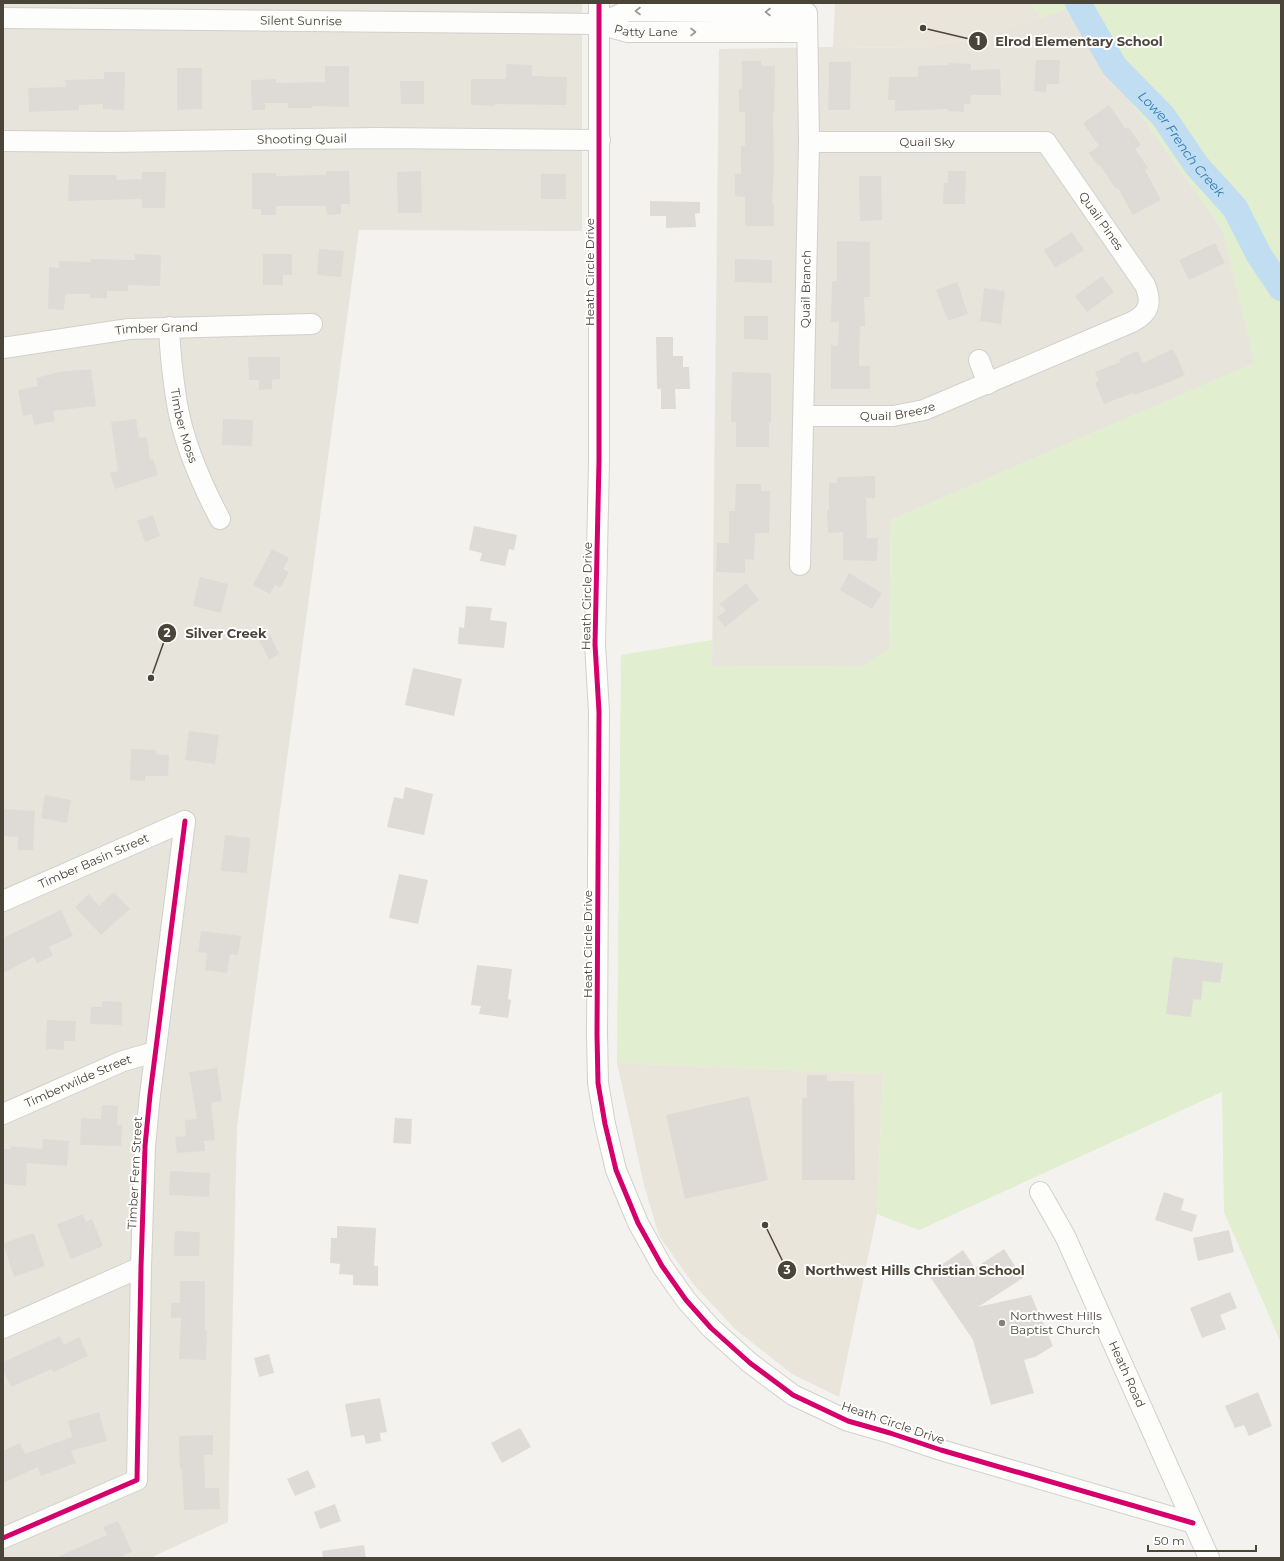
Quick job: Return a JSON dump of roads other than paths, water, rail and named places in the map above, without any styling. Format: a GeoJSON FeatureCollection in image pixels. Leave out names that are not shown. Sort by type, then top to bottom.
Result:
{"type":"FeatureCollection","features":[{"type":"Feature","properties":{"kind":"street","name":"Heath Circle Drive"},"geometry":{"type":"LineString","coordinates":[[599,3],[599,461],[595,644],[598,712],[598,1083],[605,1124],[616,1170],[638,1223],[662,1266],[686,1300],[712,1328],[750,1363],[793,1395],[848,1421],[941,1450],[1193,1523]]}},
{"type":"Feature","properties":{"kind":"street","name":"Silent Sunrise"},"geometry":{"type":"LineString","coordinates":[[3,18],[284,11],[599,24]]}},
{"type":"Feature","properties":{"kind":"street","name":"Patty Lane"},"geometry":{"type":"LineString","coordinates":[[599,24],[627,11],[807,12]]}},
{"type":"Feature","properties":{"kind":"street","name":"Quail Branch"},"geometry":{"type":"LineString","coordinates":[[800,565],[809,142],[807,12]]}},
{"type":"Feature","properties":{"kind":"street","name":"Patty Lane"},"geometry":{"type":"LineString","coordinates":[[599,24],[627,32],[807,32]]}},
{"type":"Feature","properties":{"kind":"street","name":"Shooting Quail"},"geometry":{"type":"LineString","coordinates":[[3,141],[112,142],[376,138],[600,140]]}},
{"type":"Feature","properties":{"kind":"street","name":"Quail Sky"},"geometry":{"type":"LineString","coordinates":[[809,142],[1046,142]]}},
{"type":"Feature","properties":{"kind":"street","name":"Quail Pines"},"geometry":{"type":"LineString","coordinates":[[1046,142],[1145,285],[1149,294],[1149,303]]}},
{"type":"Feature","properties":{"kind":"street","name":"Quail Breeze"},"geometry":{"type":"LineString","coordinates":[[804,416],[877,417],[909,414],[939,405],[1139,319],[1145,313],[1149,303]]}},
{"type":"Feature","properties":{"kind":"street","name":"Timber Grand"},"geometry":{"type":"LineString","coordinates":[[3,348],[129,329],[312,324]]}},
{"type":"Feature","properties":{"kind":"street","name":"Timber Moss"},"geometry":{"type":"LineString","coordinates":[[169,327],[177,405],[192,457],[207,494],[220,519]]}},
{"type":"Feature","properties":{"kind":"street"},"geometry":{"type":"LineString","coordinates":[[979,360],[988,384]]}},
{"type":"Feature","properties":{"kind":"street","name":"Timber Basin Street"},"geometry":{"type":"LineString","coordinates":[[3,901],[185,821]]}},
{"type":"Feature","properties":{"kind":"street","name":"Timber Fern Street"},"geometry":{"type":"LineString","coordinates":[[3,1538],[137,1480],[145,1146],[155,1052],[185,821]]}},
{"type":"Feature","properties":{"kind":"street","name":"Timberwilde Street"},"geometry":{"type":"LineString","coordinates":[[3,1114],[123,1061],[155,1052]]}},
{"type":"Feature","properties":{"kind":"street","name":"Heath Road"},"geometry":{"type":"LineString","coordinates":[[1040,1192],[1065,1236],[1209,1558]]}},
{"type":"Feature","properties":{"kind":"street"},"geometry":{"type":"LineString","coordinates":[[3,1328],[141,1267]]}},
{"type":"Feature","properties":{"kind":"waterway","name":"Lower French Creek"},"geometry":{"type":"LineString","coordinates":[[1078,3],[1114,66],[1163,116],[1197,166],[1235,208],[1259,255],[1281,288]]}},
{"type":"Feature","properties":{"kind":"place","name":"Elrod Elementary School"},"geometry":{"type":"Point","coordinates":[923,28]}},
{"type":"Feature","properties":{"kind":"place","name":"Silver Creek"},"geometry":{"type":"Point","coordinates":[151,678]}},
{"type":"Feature","properties":{"kind":"place","name":"Northwest Hills Christian School"},"geometry":{"type":"Point","coordinates":[765,1225]}},
{"type":"Feature","properties":{"kind":"place","name":"Northwest Hills Baptist Church"},"geometry":{"type":"Point","coordinates":[1002,1323]}}]}
